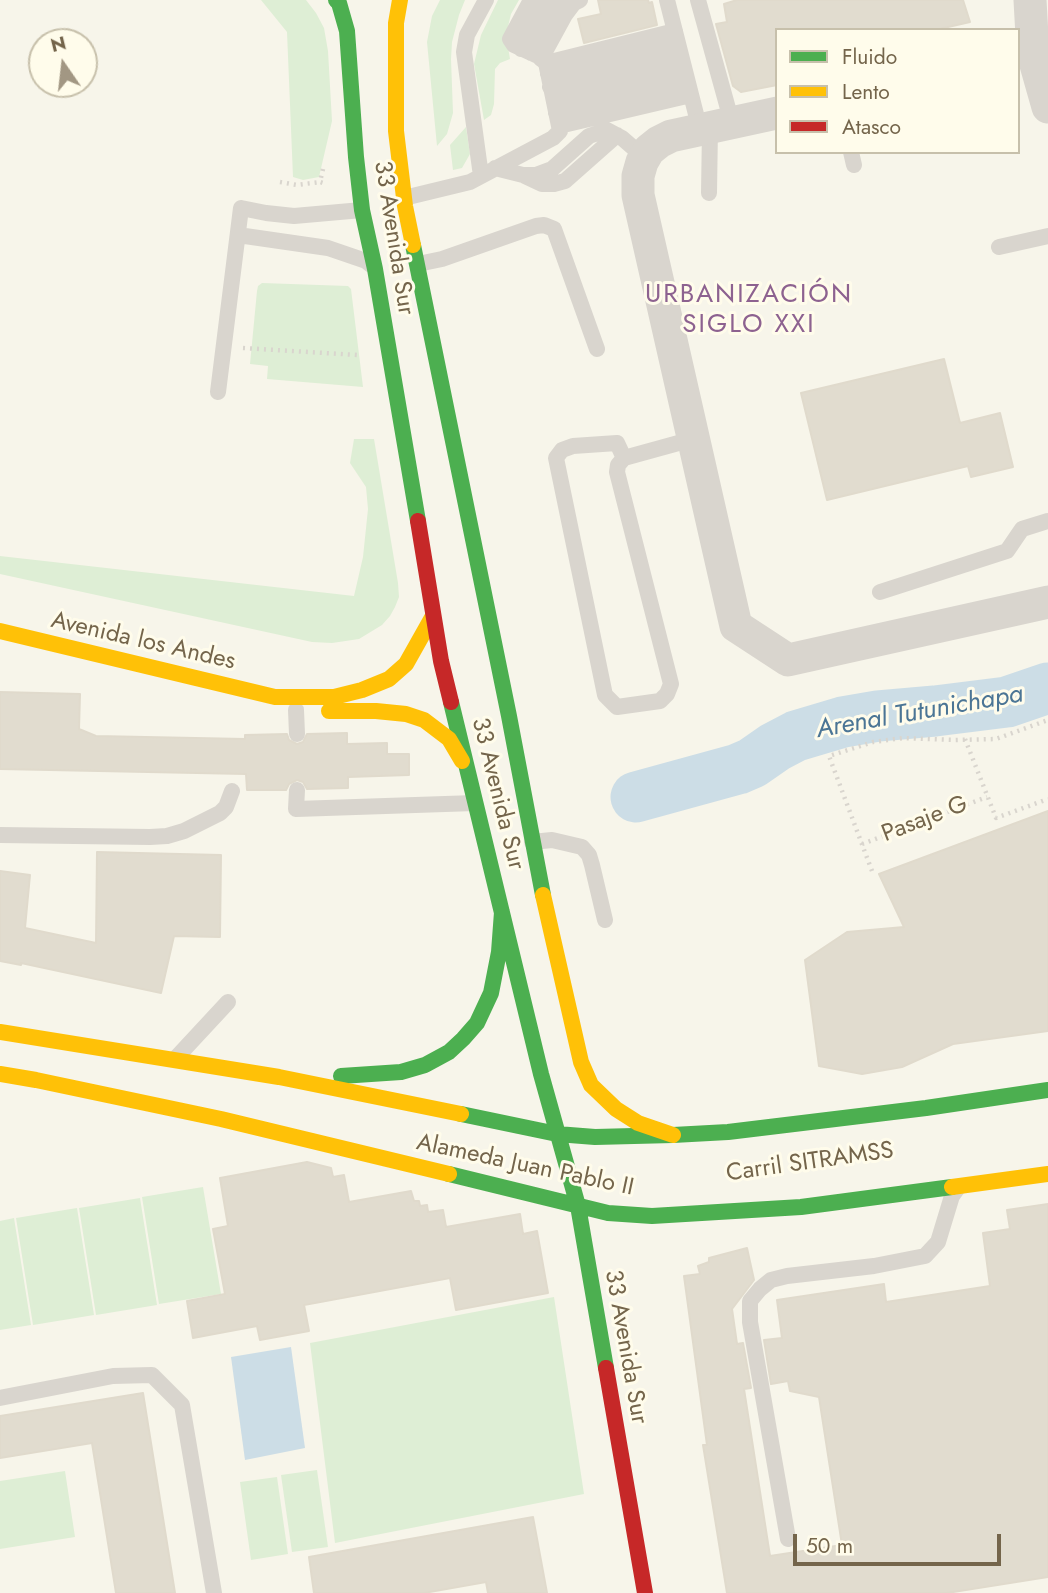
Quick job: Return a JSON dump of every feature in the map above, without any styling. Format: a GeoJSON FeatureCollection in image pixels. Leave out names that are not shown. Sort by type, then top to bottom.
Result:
{"type":"FeatureCollection","features":[{"type":"Feature","properties":{"kind":"street","name":"33 Avenida Sur"},"geometry":{"type":"LineString","coordinates":[[336,0],[347,31],[362,211],[375,269],[441,661],[557,1134],[578,1206],[645,1593]]}},
{"type":"Feature","properties":{"kind":"street","name":"33 Avenida Sur"},"geometry":{"type":"LineString","coordinates":[[400,0],[396,23],[396,131],[404,198],[532,842],[581,1062],[591,1085],[616,1109],[638,1123],[673,1135]]}},
{"type":"Feature","properties":{"kind":"street"},"geometry":{"type":"LineString","coordinates":[[1030,0],[1038,76]]}},
{"type":"Feature","properties":{"kind":"street"},"geometry":{"type":"LineString","coordinates":[[775,113],[671,136],[649,150],[638,176],[638,195],[736,626],[788,660],[1048,602]]}},
{"type":"Feature","properties":{"kind":"street"},"geometry":{"type":"LineString","coordinates":[[472,597],[480,572]]}},
{"type":"Feature","properties":{"kind":"street","name":"Avenida los Andes"},"geometry":{"type":"LineString","coordinates":[[0,631],[275,697],[334,697],[389,679],[405,664],[433,617]]}},
{"type":"Feature","properties":{"kind":"street"},"geometry":{"type":"LineString","coordinates":[[428,675],[453,643]]}},
{"type":"Feature","properties":{"kind":"street"},"geometry":{"type":"LineString","coordinates":[[376,711],[401,695]]}},
{"type":"Feature","properties":{"kind":"street","name":"Avenida los Andes"},"geometry":{"type":"LineString","coordinates":[[275,697],[296,710],[376,711],[406,714],[425,720],[449,739],[468,771]]}},
{"type":"Feature","properties":{"kind":"street"},"geometry":{"type":"LineString","coordinates":[[279,1077],[401,1072],[425,1065],[449,1052],[477,1023],[491,993],[499,952],[502,912]]}},
{"type":"Feature","properties":{"kind":"street","name":"Alameda Juan Pablo II"},"geometry":{"type":"LineString","coordinates":[[0,1032],[279,1077],[557,1134],[595,1137],[728,1132],[1048,1090]]}},
{"type":"Feature","properties":{"kind":"street","name":"Alameda Juan Pablo II"},"geometry":{"type":"LineString","coordinates":[[0,1074],[221,1119],[608,1213],[652,1216],[801,1207],[1048,1174]]}},
{"type":"Feature","properties":{"kind":"street"},"geometry":{"type":"LineString","coordinates":[[595,1137],[607,1149],[618,1152]]}},
{"type":"Feature","properties":{"kind":"street","name":"Carril SITRAMSS"},"geometry":{"type":"LineString","coordinates":[[691,1150],[745,1146]]}},
{"type":"Feature","properties":{"kind":"street","name":"Carril SITRAMSS"},"geometry":{"type":"LineString","coordinates":[[578,1206],[680,1203],[747,1194]]}},
{"type":"Feature","properties":{"kind":"lane"},"geometry":{"type":"LineString","coordinates":[[486,0],[467,35],[464,52],[488,172]]}},
{"type":"Feature","properties":{"kind":"lane"},"geometry":{"type":"LineString","coordinates":[[531,0],[510,39],[545,81]]}},
{"type":"Feature","properties":{"kind":"lane"},"geometry":{"type":"LineString","coordinates":[[404,198],[470,182],[553,138],[560,131],[545,81],[548,0]]}},
{"type":"Feature","properties":{"kind":"lane"},"geometry":{"type":"LineString","coordinates":[[545,81],[563,0]]}},
{"type":"Feature","properties":{"kind":"lane"},"geometry":{"type":"LineString","coordinates":[[545,81],[565,15],[574,3],[580,0]]}},
{"type":"Feature","properties":{"kind":"lane"},"geometry":{"type":"LineString","coordinates":[[667,0],[683,63],[714,127]]}},
{"type":"Feature","properties":{"kind":"lane"},"geometry":{"type":"LineString","coordinates":[[698,0],[714,127],[709,193]]}},
{"type":"Feature","properties":{"kind":"lane"},"geometry":{"type":"LineString","coordinates":[[545,81],[683,63]]}},
{"type":"Feature","properties":{"kind":"lane"},"geometry":{"type":"LineString","coordinates":[[545,81],[683,63]]}},
{"type":"Feature","properties":{"kind":"lane"},"geometry":{"type":"LineString","coordinates":[[545,81],[683,63]]}},
{"type":"Feature","properties":{"kind":"lane"},"geometry":{"type":"LineString","coordinates":[[488,172],[536,175],[552,169],[589,136],[607,130],[645,158]]}},
{"type":"Feature","properties":{"kind":"lane"},"geometry":{"type":"LineString","coordinates":[[218,392],[241,208],[266,214],[294,216],[362,211]]}},
{"type":"Feature","properties":{"kind":"lane"},"geometry":{"type":"LineString","coordinates":[[418,264],[442,259],[536,226],[544,225],[554,229],[597,349]]}},
{"type":"Feature","properties":{"kind":"lane"},"geometry":{"type":"LineString","coordinates":[[238,235],[328,248],[366,261],[375,269]]}},
{"type":"Feature","properties":{"kind":"lane"},"geometry":{"type":"LineString","coordinates":[[999,247],[1048,236]]}},
{"type":"Feature","properties":{"kind":"lane"},"geometry":{"type":"LineString","coordinates":[[624,458],[617,443],[573,446],[562,450],[556,458],[605,695],[617,707],[660,701],[671,684],[617,472],[618,465],[624,458],[693,439]]}},
{"type":"Feature","properties":{"kind":"lane"},"geometry":{"type":"LineString","coordinates":[[880,592],[1007,551],[1022,529],[1048,521]]}},
{"type":"Feature","properties":{"kind":"lane"},"geometry":{"type":"LineString","coordinates":[[296,710],[297,734]]}},
{"type":"Feature","properties":{"kind":"lane"},"geometry":{"type":"LineString","coordinates":[[297,790],[296,809],[475,803]]}},
{"type":"Feature","properties":{"kind":"lane"},"geometry":{"type":"LineString","coordinates":[[0,835],[167,836],[184,831],[220,813],[226,807],[232,792]]}},
{"type":"Feature","properties":{"kind":"lane"},"geometry":{"type":"LineString","coordinates":[[532,842],[552,840],[582,847],[593,865],[605,919]]}},
{"type":"Feature","properties":{"kind":"lane"},"geometry":{"type":"LineString","coordinates":[[174,1060],[228,1002]]}},
{"type":"Feature","properties":{"kind":"lane"},"geometry":{"type":"LineString","coordinates":[[788,1539],[750,1322],[750,1301],[771,1280],[925,1256],[939,1242],[952,1196],[959,1187]]}},
{"type":"Feature","properties":{"kind":"lane"},"geometry":{"type":"LineString","coordinates":[[0,1398],[113,1376],[152,1375],[182,1405],[214,1593]]}},
{"type":"Feature","properties":{"kind":"path"},"geometry":{"type":"LineString","coordinates":[[280,182],[297,185],[320,181]]}},
{"type":"Feature","properties":{"kind":"path"},"geometry":{"type":"LineString","coordinates":[[223,345],[389,356]]}},
{"type":"Feature","properties":{"kind":"path"},"geometry":{"type":"LineString","coordinates":[[872,871],[829,756],[903,738],[996,739],[1048,720]]}},
{"type":"Feature","properties":{"kind":"path"},"geometry":{"type":"LineString","coordinates":[[965,739],[996,818],[1048,799]]}},
{"type":"Feature","properties":{"kind":"path","name":"Pasaje G"},"geometry":{"type":"LineString","coordinates":[[862,844],[988,797]]}},
{"type":"Feature","properties":{"kind":"green space"},"geometry":{"type":"Polygon","coordinates":[[[261,0],[306,0],[324,28],[332,121],[319,177],[303,180],[293,177],[287,32],[261,0]]]}},
{"type":"Feature","properties":{"kind":"green space"},"geometry":{"type":"Polygon","coordinates":[[[440,0],[465,0],[452,42],[453,113],[447,134],[437,146],[427,42],[432,16],[440,0]]]}},
{"type":"Feature","properties":{"kind":"green space"},"geometry":{"type":"Polygon","coordinates":[[[498,0],[519,0],[511,14],[506,35],[510,59],[500,63],[495,69],[494,104],[491,115],[484,120],[474,64],[481,35],[498,0]]]}},
{"type":"Feature","properties":{"kind":"green space"},"geometry":{"type":"Polygon","coordinates":[[[466,127],[470,154],[462,168],[453,170],[450,145],[466,127]]]}},
{"type":"Feature","properties":{"kind":"green space"},"geometry":{"type":"Polygon","coordinates":[[[262,283],[348,286],[351,289],[363,387],[267,379],[268,366],[250,364],[257,291],[262,283]]]}},
{"type":"Feature","properties":{"kind":"green space"},"geometry":{"type":"Polygon","coordinates":[[[354,439],[374,439],[399,597],[390,616],[382,625],[359,639],[332,643],[312,642],[0,574],[0,556],[354,596],[363,557],[368,509],[366,487],[350,463],[354,439]]]}},
{"type":"Feature","properties":{"kind":"green space"},"geometry":{"type":"Polygon","coordinates":[[[203,1187],[221,1294],[159,1304],[142,1197],[203,1187]]]}},
{"type":"Feature","properties":{"kind":"green space"},"geometry":{"type":"Polygon","coordinates":[[[140,1198],[157,1305],[96,1315],[79,1208],[140,1198]]]}},
{"type":"Feature","properties":{"kind":"green space"},"geometry":{"type":"Polygon","coordinates":[[[77,1208],[94,1315],[33,1325],[16,1218],[77,1208]]]}},
{"type":"Feature","properties":{"kind":"green space"},"geometry":{"type":"Polygon","coordinates":[[[14,1218],[31,1325],[0,1330],[0,1221],[14,1218]]]}},
{"type":"Feature","properties":{"kind":"green space"},"geometry":{"type":"Polygon","coordinates":[[[554,1297],[584,1494],[335,1543],[310,1343],[554,1297]]]}},
{"type":"Feature","properties":{"kind":"green space"},"geometry":{"type":"Polygon","coordinates":[[[317,1470],[328,1547],[292,1552],[281,1475],[317,1470]]]}},
{"type":"Feature","properties":{"kind":"green space"},"geometry":{"type":"Polygon","coordinates":[[[65,1471],[75,1537],[0,1549],[0,1481],[65,1471]]]}},
{"type":"Feature","properties":{"kind":"green space"},"geometry":{"type":"Polygon","coordinates":[[[277,1477],[288,1554],[251,1560],[240,1482],[277,1477]]]}},
{"type":"Feature","properties":{"kind":"shaded area"},"geometry":{"type":"Polygon","coordinates":[[[291,1347],[305,1448],[245,1460],[231,1357],[291,1347]]]}},
{"type":"Feature","properties":{"kind":"building"},"geometry":{"type":"Polygon","coordinates":[[[598,0],[648,0],[649,3],[652,2],[657,25],[584,43],[578,19],[601,14],[598,0]]]}},
{"type":"Feature","properties":{"kind":"building"},"geometry":{"type":"Polygon","coordinates":[[[737,0],[963,0],[970,22],[944,28],[775,28],[775,85],[741,92],[733,86],[716,24],[727,22],[724,4],[737,0]]]}},
{"type":"Feature","properties":{"kind":"building"},"geometry":{"type":"Polygon","coordinates":[[[944,359],[960,423],[1000,413],[1013,467],[971,477],[968,466],[827,500],[801,393],[944,359]]]}},
{"type":"Feature","properties":{"kind":"building"},"geometry":{"type":"Polygon","coordinates":[[[0,692],[80,694],[79,729],[96,736],[245,739],[245,735],[287,734],[289,740],[297,744],[303,742],[307,734],[347,733],[347,744],[387,743],[387,754],[409,754],[409,775],[348,777],[348,788],[307,789],[303,782],[297,780],[289,784],[286,790],[247,790],[246,774],[0,769],[0,692]]]}},
{"type":"Feature","properties":{"kind":"building"},"geometry":{"type":"Polygon","coordinates":[[[1048,811],[1048,1031],[953,1044],[902,1067],[862,1074],[819,1066],[805,960],[847,932],[904,927],[879,874],[1048,811]]]}},
{"type":"Feature","properties":{"kind":"building"},"geometry":{"type":"Polygon","coordinates":[[[97,852],[221,855],[220,937],[174,936],[161,993],[21,963],[0,961],[0,871],[30,875],[25,928],[96,943],[97,852]]]}},
{"type":"Feature","properties":{"kind":"building"},"geometry":{"type":"Polygon","coordinates":[[[307,1162],[331,1168],[333,1177],[344,1175],[349,1202],[411,1191],[414,1201],[419,1201],[420,1206],[427,1205],[428,1212],[443,1210],[446,1227],[520,1214],[523,1234],[537,1231],[548,1293],[456,1310],[450,1278],[304,1305],[309,1331],[260,1340],[257,1326],[193,1338],[187,1301],[225,1294],[213,1229],[228,1226],[220,1178],[307,1162]]]}},
{"type":"Feature","properties":{"kind":"building"},"geometry":{"type":"Polygon","coordinates":[[[1048,1204],[1048,1577],[947,1593],[727,1593],[703,1445],[707,1445],[684,1276],[700,1274],[698,1266],[709,1262],[709,1258],[747,1248],[754,1280],[732,1309],[737,1344],[743,1343],[751,1388],[744,1389],[770,1556],[842,1545],[819,1397],[790,1391],[788,1381],[771,1384],[764,1340],[782,1338],[777,1300],[884,1284],[886,1302],[990,1286],[983,1233],[1010,1229],[1007,1210],[1048,1204]]]}},
{"type":"Feature","properties":{"kind":"building"},"geometry":{"type":"Polygon","coordinates":[[[143,1393],[175,1593],[116,1593],[92,1443],[0,1458],[0,1416],[143,1393]]]}},
{"type":"Feature","properties":{"kind":"building"},"geometry":{"type":"Polygon","coordinates":[[[533,1517],[547,1593],[488,1593],[486,1582],[424,1593],[314,1593],[309,1557],[533,1517]]]}},
{"type":"Feature","properties":{"kind":"waterway","name":"Arenal Tutunichapa"},"geometry":{"type":"LineString","coordinates":[[636,797],[738,769],[796,736],[843,722],[1007,702],[1048,688]]}},
{"type":"Feature","properties":{"kind":"traffic: fast"},"geometry":{"type":"LineString","coordinates":[[336,0],[347,31],[362,210],[375,269],[418,521]]}},
{"type":"Feature","properties":{"kind":"traffic: fast"},"geometry":{"type":"LineString","coordinates":[[413,245],[543,895]]}},
{"type":"Feature","properties":{"kind":"traffic: fast"},"geometry":{"type":"LineString","coordinates":[[451,702],[541,1074],[578,1206],[606,1368]]}},
{"type":"Feature","properties":{"kind":"traffic: fast"},"geometry":{"type":"LineString","coordinates":[[341,1076],[401,1072],[425,1065],[449,1052],[463,1039],[477,1023],[491,993],[499,952],[502,912]]}},
{"type":"Feature","properties":{"kind":"traffic: fast"},"geometry":{"type":"LineString","coordinates":[[461,1114],[557,1134],[595,1137],[673,1135],[728,1132],[1048,1090]]}},
{"type":"Feature","properties":{"kind":"traffic: fast"},"geometry":{"type":"LineString","coordinates":[[449,1174],[608,1213],[652,1216],[801,1207],[952,1187]]}},
{"type":"Feature","properties":{"kind":"traffic: slow"},"geometry":{"type":"LineString","coordinates":[[400,0],[396,23],[396,131],[405,206],[413,245]]}},
{"type":"Feature","properties":{"kind":"traffic: slow"},"geometry":{"type":"LineString","coordinates":[[0,631],[275,697],[334,697],[389,679],[406,664],[433,616]]}},
{"type":"Feature","properties":{"kind":"traffic: slow"},"geometry":{"type":"LineString","coordinates":[[329,711],[376,711],[406,714],[424,720],[449,739],[462,761]]}},
{"type":"Feature","properties":{"kind":"traffic: slow"},"geometry":{"type":"LineString","coordinates":[[543,895],[581,1062],[591,1085],[616,1109],[638,1123],[673,1135]]}},
{"type":"Feature","properties":{"kind":"traffic: slow"},"geometry":{"type":"LineString","coordinates":[[0,1032],[279,1077],[461,1114]]}},
{"type":"Feature","properties":{"kind":"traffic: slow"},"geometry":{"type":"LineString","coordinates":[[0,1074],[221,1119],[449,1174]]}},
{"type":"Feature","properties":{"kind":"traffic: slow"},"geometry":{"type":"LineString","coordinates":[[952,1187],[1048,1174]]}},
{"type":"Feature","properties":{"kind":"traffic: jam"},"geometry":{"type":"LineString","coordinates":[[418,521],[441,661],[451,702]]}},
{"type":"Feature","properties":{"kind":"traffic: jam"},"geometry":{"type":"LineString","coordinates":[[606,1368],[645,1593]]}},
{"type":"Feature","properties":{"kind":"district","name":"URBANIZACIÓN SIGLO XXI"},"geometry":{"type":"Point","coordinates":[749,311]}}]}
